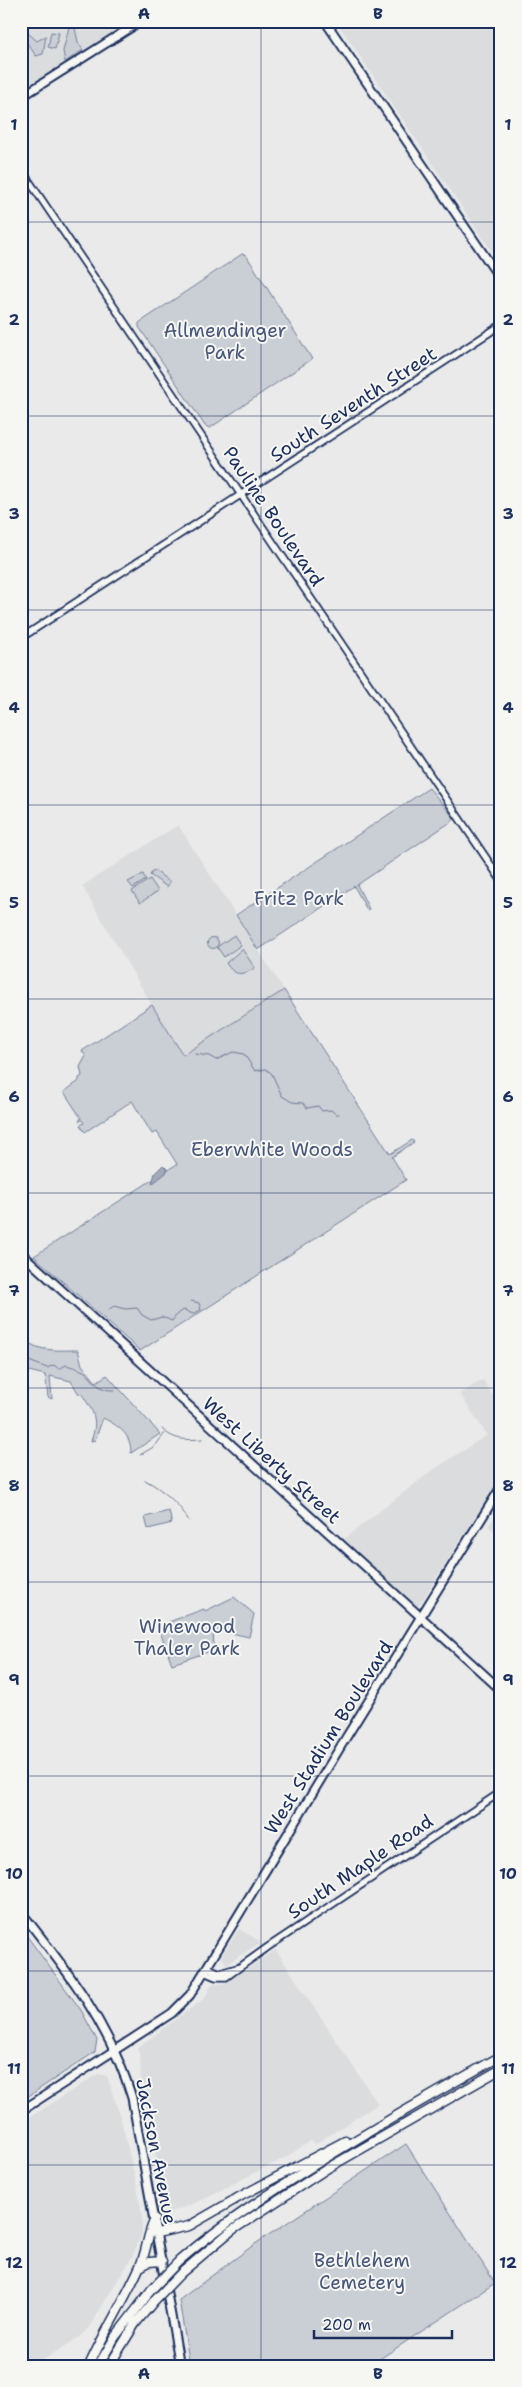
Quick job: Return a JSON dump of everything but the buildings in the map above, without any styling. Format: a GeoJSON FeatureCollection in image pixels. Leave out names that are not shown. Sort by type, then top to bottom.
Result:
{"type":"FeatureCollection","features":[{"type":"Feature","properties":{"kind":"highway"},"geometry":{"type":"LineString","coordinates":[[98,2366],[115,2337],[152,2289],[209,2234],[374,2128],[501,2056]]}},
{"type":"Feature","properties":{"kind":"highway"},"geometry":{"type":"LineString","coordinates":[[109,2366],[135,2324],[154,2301],[181,2273],[231,2231],[328,2168],[501,2069]]}},
{"type":"Feature","properties":{"kind":"highway"},"geometry":{"type":"LineString","coordinates":[[157,2233],[188,2226],[322,2153],[374,2128]]}},
{"type":"Feature","properties":{"kind":"highway"},"geometry":{"type":"LineString","coordinates":[[89,2366],[140,2268],[146,2249],[149,2229],[155,2219]]}},
{"type":"Feature","properties":{"kind":"highway"},"geometry":{"type":"LineString","coordinates":[[140,2268],[149,2262],[162,2261]]}},
{"type":"Feature","properties":{"kind":"main road"},"geometry":{"type":"LineString","coordinates":[[21,97],[141,21]]}},
{"type":"Feature","properties":{"kind":"main road"},"geometry":{"type":"LineString","coordinates":[[326,21],[501,280]]}},
{"type":"Feature","properties":{"kind":"main road","name":"West Liberty Street"},"geometry":{"type":"LineString","coordinates":[[21,1253],[501,1690]]}},
{"type":"Feature","properties":{"kind":"main road","name":"West Stadium Boulevard"},"geometry":{"type":"LineString","coordinates":[[116,2050],[183,2004],[206,1970],[501,1488]]}},
{"type":"Feature","properties":{"kind":"main road","name":"Jackson Avenue"},"geometry":{"type":"LineString","coordinates":[[21,1912],[86,1997],[116,2050],[132,2098],[180,2366]]}},
{"type":"Feature","properties":{"kind":"main road"},"geometry":{"type":"LineString","coordinates":[[21,2112],[116,2050]]}},
{"type":"Feature","properties":{"kind":"street","name":"Pauline Boulevard"},"geometry":{"type":"LineString","coordinates":[[21,169],[501,880]]}},
{"type":"Feature","properties":{"kind":"street","name":"South Seventh Street"},"geometry":{"type":"LineString","coordinates":[[21,638],[501,325]]}},
{"type":"Feature","properties":{"kind":"street","name":"South Maple Road"},"geometry":{"type":"LineString","coordinates":[[206,1970],[220,1973],[237,1968],[501,1792]]}},
{"type":"Feature","properties":{"kind":"shaded area"},"geometry":{"type":"Polygon","coordinates":[[[21,21],[130,21],[21,91],[21,21]]]}},
{"type":"Feature","properties":{"kind":"shaded area"},"geometry":{"type":"Polygon","coordinates":[[[336,21],[501,21],[501,265],[336,21]]]}},
{"type":"Feature","properties":{"kind":"shaded area"},"geometry":{"type":"Polygon","coordinates":[[[178,825],[284,990],[182,1056],[82,886],[178,825]]]}},
{"type":"Feature","properties":{"kind":"shaded area"},"geometry":{"type":"Polygon","coordinates":[[[483,1380],[501,1408],[501,1476],[418,1607],[344,1539],[429,1473],[487,1435],[460,1394],[483,1380]]]}},
{"type":"Feature","properties":{"kind":"shaded area"},"geometry":{"type":"Polygon","coordinates":[[[501,1506],[501,1535],[488,1527],[501,1506]]]}},
{"type":"Feature","properties":{"kind":"shaded area"},"geometry":{"type":"Polygon","coordinates":[[[239,1929],[261,1942],[227,1964],[221,1957],[239,1929]]]}},
{"type":"Feature","properties":{"kind":"shaded area"},"geometry":{"type":"Polygon","coordinates":[[[276,1950],[378,2104],[315,2144],[312,2140],[286,2157],[193,2204],[167,2213],[141,2079],[140,2056],[137,2048],[205,1998],[211,1985],[225,1983],[276,1950]]]}},
{"type":"Feature","properties":{"kind":"shaded area"},"geometry":{"type":"Polygon","coordinates":[[[98,2074],[107,2076],[121,2120],[137,2186],[142,2217],[142,2233],[132,2257],[88,2329],[79,2337],[34,2366],[21,2366],[21,2123],[98,2074]]]}},
{"type":"Feature","properties":{"kind":"green space"},"geometry":{"type":"Polygon","coordinates":[[[21,27],[37,41],[46,36],[43,54],[36,56],[21,34],[21,27]]]}},
{"type":"Feature","properties":{"kind":"green space"},"geometry":{"type":"Polygon","coordinates":[[[69,27],[75,28],[78,42],[83,50],[65,62],[63,51],[69,27]]]}},
{"type":"Feature","properties":{"kind":"green space"},"geometry":{"type":"Polygon","coordinates":[[[51,32],[59,33],[55,49],[48,47],[51,32]]]}},
{"type":"Feature","properties":{"kind":"green space","name":"Allmendinger Park"},"geometry":{"type":"Polygon","coordinates":[[[242,254],[246,255],[312,359],[210,428],[205,426],[139,327],[139,323],[242,254]]]}},
{"type":"Feature","properties":{"kind":"green space","name":"Fritz Park"},"geometry":{"type":"Polygon","coordinates":[[[429,788],[455,819],[357,885],[369,909],[367,910],[354,886],[258,950],[236,915],[429,788]]]}},
{"type":"Feature","properties":{"kind":"green space"},"geometry":{"type":"Polygon","coordinates":[[[154,870],[170,882],[167,887],[150,875],[154,870]]]}},
{"type":"Feature","properties":{"kind":"green space"},"geometry":{"type":"Polygon","coordinates":[[[143,874],[146,880],[133,888],[128,882],[143,874]]]}},
{"type":"Feature","properties":{"kind":"green space"},"geometry":{"type":"Polygon","coordinates":[[[150,879],[158,891],[140,903],[132,891],[150,879]]]}},
{"type":"Feature","properties":{"kind":"green space"},"geometry":{"type":"Polygon","coordinates":[[[234,935],[241,945],[224,957],[217,947],[234,935]]]}},
{"type":"Feature","properties":{"kind":"green space"},"geometry":{"type":"Polygon","coordinates":[[[213,937],[219,943],[213,949],[207,943],[213,937]]]}},
{"type":"Feature","properties":{"kind":"green space"},"geometry":{"type":"Polygon","coordinates":[[[242,949],[255,968],[239,973],[232,970],[226,963],[242,949]]]}},
{"type":"Feature","properties":{"kind":"green space","name":"Eberwhite Woods"},"geometry":{"type":"Polygon","coordinates":[[[284,990],[390,1154],[412,1140],[414,1142],[392,1157],[406,1180],[140,1351],[34,1256],[177,1164],[157,1132],[152,1134],[132,1101],[85,1132],[80,1125],[84,1123],[82,1120],[79,1121],[81,1118],[64,1092],[79,1081],[79,1078],[82,1076],[80,1067],[86,1056],[82,1051],[152,1005],[183,1055],[284,990]]]}},
{"type":"Feature","properties":{"kind":"green space"},"geometry":{"type":"Polygon","coordinates":[[[21,1336],[40,1348],[78,1350],[82,1365],[96,1382],[107,1375],[160,1434],[131,1453],[129,1441],[123,1431],[103,1418],[95,1440],[91,1441],[95,1427],[92,1410],[71,1381],[50,1376],[52,1399],[48,1397],[45,1375],[21,1369],[21,1336]]]}},
{"type":"Feature","properties":{"kind":"green space"},"geometry":{"type":"Polygon","coordinates":[[[169,1511],[172,1523],[148,1529],[145,1517],[169,1511]]]}},
{"type":"Feature","properties":{"kind":"green space","name":"Winewood Thaler Park"},"geometry":{"type":"Polygon","coordinates":[[[234,1597],[254,1614],[249,1637],[213,1629],[214,1650],[172,1664],[158,1626],[204,1609],[205,1611],[234,1597]]]}},
{"type":"Feature","properties":{"kind":"green space"},"geometry":{"type":"Polygon","coordinates":[[[21,1928],[81,2010],[97,2040],[95,2052],[21,2101],[21,1928]]]}},
{"type":"Feature","properties":{"kind":"green space","name":"Bethlehem Cemetery"},"geometry":{"type":"Polygon","coordinates":[[[406,2144],[495,2283],[369,2366],[190,2366],[179,2300],[255,2244],[406,2144]]]}},
{"type":"Feature","properties":{"kind":"water"},"geometry":{"type":"Polygon","coordinates":[[[163,1165],[167,1169],[166,1173],[152,1184],[155,1173],[163,1165]]]}},
{"type":"Feature","properties":{"kind":"waterway"},"geometry":{"type":"LineString","coordinates":[[195,1054],[209,1056],[216,1060],[233,1052],[244,1054],[255,1071],[266,1069],[272,1074],[282,1096],[292,1102],[303,1103],[307,1108],[318,1106],[322,1111],[331,1110],[339,1114]]}},
{"type":"Feature","properties":{"kind":"waterway"},"geometry":{"type":"LineString","coordinates":[[108,1310],[114,1306],[125,1309],[137,1308],[142,1315],[151,1320],[162,1317],[172,1321],[178,1313],[184,1310],[193,1314],[201,1310],[199,1303],[191,1301]]}},
{"type":"Feature","properties":{"kind":"waterway"},"geometry":{"type":"LineString","coordinates":[[29,1361],[47,1368],[54,1365],[59,1369],[66,1365],[76,1368],[85,1372],[101,1387],[115,1390]]}},
{"type":"Feature","properties":{"kind":"waterway"},"geometry":{"type":"LineString","coordinates":[[162,1429],[176,1438],[202,1439]]}},
{"type":"Feature","properties":{"kind":"waterway"},"geometry":{"type":"LineString","coordinates":[[140,1455],[155,1446],[165,1433]]}},
{"type":"Feature","properties":{"kind":"waterway"},"geometry":{"type":"LineString","coordinates":[[145,1480],[170,1498],[189,1521]]}}]}
